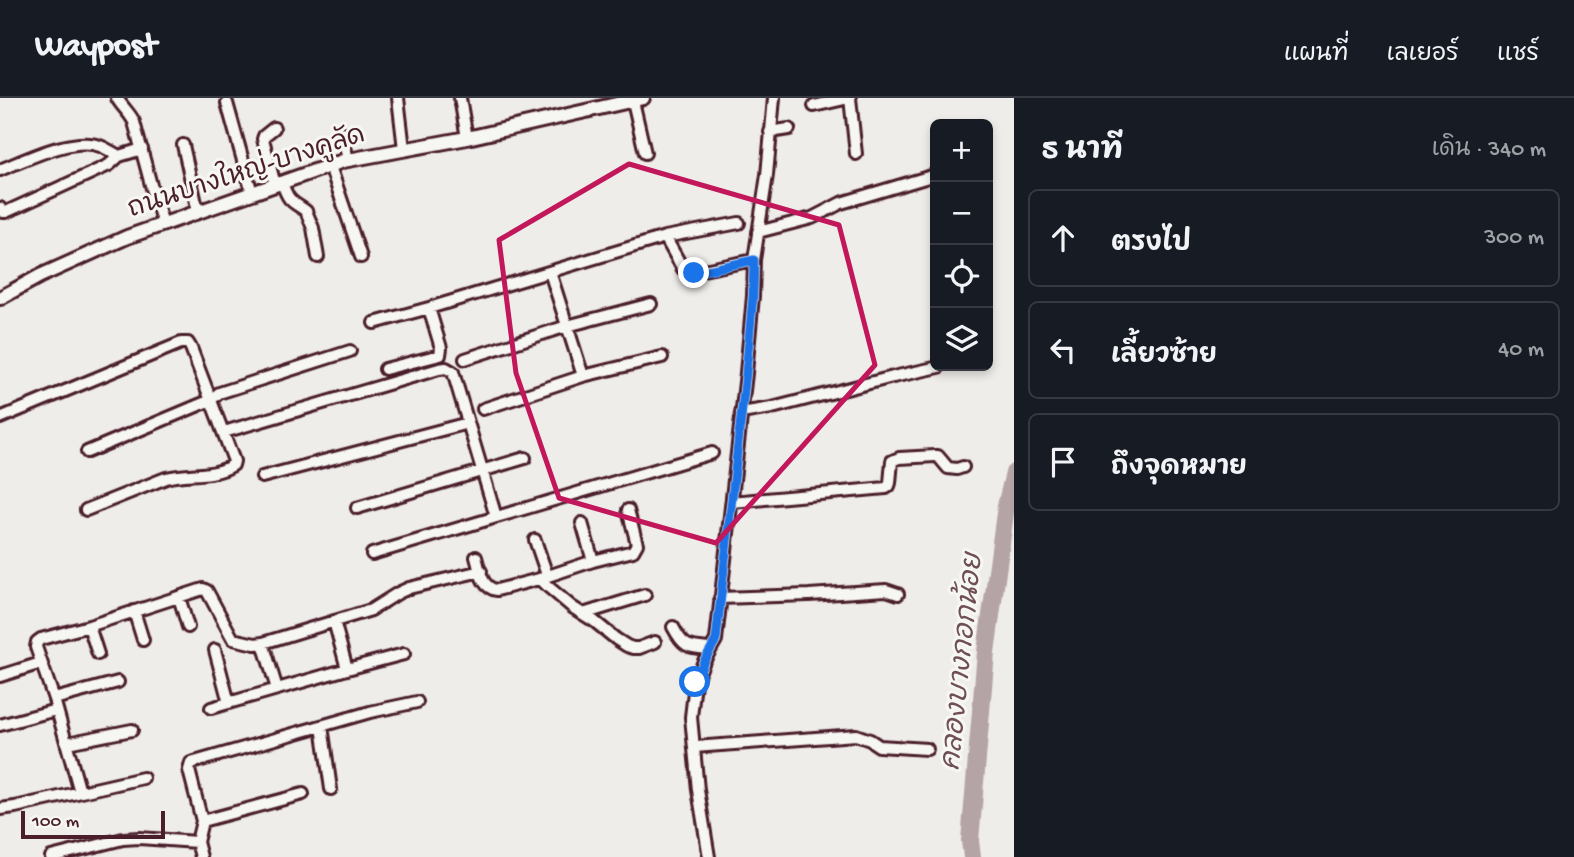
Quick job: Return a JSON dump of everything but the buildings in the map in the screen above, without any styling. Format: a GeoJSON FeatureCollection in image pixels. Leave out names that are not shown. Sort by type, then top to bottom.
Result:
{"type":"FeatureCollection","features":[{"type":"Feature","properties":{"kind":"street"},"geometry":{"type":"LineString","coordinates":[[117,98],[131,116],[163,224]]}},
{"type":"Feature","properties":{"kind":"street"},"geometry":{"type":"LineString","coordinates":[[398,98],[404,149]]}},
{"type":"Feature","properties":{"kind":"street"},"geometry":{"type":"LineString","coordinates":[[460,98],[467,138]]}},
{"type":"Feature","properties":{"kind":"street"},"geometry":{"type":"LineString","coordinates":[[709,857],[698,790],[691,716],[695,682],[716,640],[753,296],[754,260],[767,175],[774,98]]}},
{"type":"Feature","properties":{"kind":"street"},"geometry":{"type":"LineString","coordinates":[[814,106],[849,98],[856,154]]}},
{"type":"Feature","properties":{"kind":"street"},"geometry":{"type":"LineString","coordinates":[[640,99],[645,153]]}},
{"type":"Feature","properties":{"kind":"street","name":"ถนนบางใหญ่-บางคูลัด"},"geometry":{"type":"LineString","coordinates":[[0,299],[40,276],[127,237],[348,160],[467,138],[617,101],[640,99]]}},
{"type":"Feature","properties":{"kind":"street"},"geometry":{"type":"LineString","coordinates":[[227,103],[252,193]]}},
{"type":"Feature","properties":{"kind":"street"},"geometry":{"type":"LineString","coordinates":[[274,128],[263,139],[286,196],[306,211],[313,228],[318,257]]}},
{"type":"Feature","properties":{"kind":"street"},"geometry":{"type":"LineString","coordinates":[[770,132],[789,130]]}},
{"type":"Feature","properties":{"kind":"street"},"geometry":{"type":"LineString","coordinates":[[342,133],[348,160]]}},
{"type":"Feature","properties":{"kind":"street"},"geometry":{"type":"LineString","coordinates":[[0,170],[50,150],[84,143],[100,146],[119,156]]}},
{"type":"Feature","properties":{"kind":"street"},"geometry":{"type":"LineString","coordinates":[[183,145],[198,212]]}},
{"type":"Feature","properties":{"kind":"street"},"geometry":{"type":"LineString","coordinates":[[0,208],[6,212],[109,165],[119,156],[142,149]]}},
{"type":"Feature","properties":{"kind":"street"},"geometry":{"type":"LineString","coordinates":[[330,166],[360,257]]}},
{"type":"Feature","properties":{"kind":"street"},"geometry":{"type":"LineString","coordinates":[[758,232],[812,218],[841,203],[930,176]]}},
{"type":"Feature","properties":{"kind":"street"},"geometry":{"type":"LineString","coordinates":[[374,323],[429,309],[665,237],[739,223]]}},
{"type":"Feature","properties":{"kind":"street"},"geometry":{"type":"LineString","coordinates":[[665,237],[688,273],[754,260]]}},
{"type":"Feature","properties":{"kind":"street"},"geometry":{"type":"LineString","coordinates":[[550,272],[583,376]]}},
{"type":"Feature","properties":{"kind":"street"},"geometry":{"type":"LineString","coordinates":[[465,359],[567,326],[651,304]]}},
{"type":"Feature","properties":{"kind":"street"},"geometry":{"type":"LineString","coordinates":[[384,369],[440,355],[441,348],[429,309]]}},
{"type":"Feature","properties":{"kind":"street"},"geometry":{"type":"LineString","coordinates":[[0,418],[181,343],[188,343],[224,432],[233,465],[206,474],[166,478],[86,510]]}},
{"type":"Feature","properties":{"kind":"street"},"geometry":{"type":"LineString","coordinates":[[87,452],[211,400],[219,393],[350,351]]}},
{"type":"Feature","properties":{"kind":"street"},"geometry":{"type":"LineString","coordinates":[[483,410],[583,376],[662,357]]}},
{"type":"Feature","properties":{"kind":"street"},"geometry":{"type":"LineString","coordinates":[[224,432],[446,368],[453,372],[496,517]]}},
{"type":"Feature","properties":{"kind":"street"},"geometry":{"type":"LineString","coordinates":[[741,413],[772,408],[930,369]]}},
{"type":"Feature","properties":{"kind":"street"},"geometry":{"type":"LineString","coordinates":[[262,477],[468,423]]}},
{"type":"Feature","properties":{"kind":"street"},"geometry":{"type":"LineString","coordinates":[[372,554],[712,453]]}},
{"type":"Feature","properties":{"kind":"street"},"geometry":{"type":"LineString","coordinates":[[732,502],[886,488],[890,483],[892,461],[899,458],[938,456],[948,468],[963,467]]}},
{"type":"Feature","properties":{"kind":"street"},"geometry":{"type":"LineString","coordinates":[[357,508],[525,458]]}},
{"type":"Feature","properties":{"kind":"street"},"geometry":{"type":"LineString","coordinates":[[477,557],[485,586],[490,590],[497,590],[635,550],[637,544],[628,510]]}},
{"type":"Feature","properties":{"kind":"street"},"geometry":{"type":"LineString","coordinates":[[582,523],[593,561]]}},
{"type":"Feature","properties":{"kind":"street"},"geometry":{"type":"LineString","coordinates":[[535,540],[543,577],[556,594],[616,639],[633,648],[654,642]]}},
{"type":"Feature","properties":{"kind":"street"},"geometry":{"type":"LineString","coordinates":[[80,792],[36,647],[41,639],[205,590],[233,639],[263,643],[371,610],[409,589],[481,571]]}},
{"type":"Feature","properties":{"kind":"street"},"geometry":{"type":"LineString","coordinates":[[720,598],[886,590],[898,594]]}},
{"type":"Feature","properties":{"kind":"street"},"geometry":{"type":"LineString","coordinates":[[583,614],[645,595]]}},
{"type":"Feature","properties":{"kind":"street"},"geometry":{"type":"LineString","coordinates":[[179,597],[188,627]]}},
{"type":"Feature","properties":{"kind":"street"},"geometry":{"type":"LineString","coordinates":[[134,611],[143,640]]}},
{"type":"Feature","properties":{"kind":"street"},"geometry":{"type":"LineString","coordinates":[[334,621],[346,669]]}},
{"type":"Feature","properties":{"kind":"street"},"geometry":{"type":"LineString","coordinates":[[89,626],[97,654]]}},
{"type":"Feature","properties":{"kind":"street"},"geometry":{"type":"LineString","coordinates":[[673,627],[680,641],[688,646],[710,649]]}},
{"type":"Feature","properties":{"kind":"street"},"geometry":{"type":"LineString","coordinates":[[263,643],[277,690]]}},
{"type":"Feature","properties":{"kind":"street"},"geometry":{"type":"LineString","coordinates":[[215,650],[229,703]]}},
{"type":"Feature","properties":{"kind":"street"},"geometry":{"type":"LineString","coordinates":[[211,708],[404,654]]}},
{"type":"Feature","properties":{"kind":"street"},"geometry":{"type":"LineString","coordinates":[[0,676],[41,663]]}},
{"type":"Feature","properties":{"kind":"street"},"geometry":{"type":"LineString","coordinates":[[0,725],[118,682]]}},
{"type":"Feature","properties":{"kind":"street"},"geometry":{"type":"LineString","coordinates":[[201,857],[197,842],[202,821],[188,770],[191,763],[370,712],[417,702]]}},
{"type":"Feature","properties":{"kind":"street"},"geometry":{"type":"LineString","coordinates":[[322,726],[331,789]]}},
{"type":"Feature","properties":{"kind":"street"},"geometry":{"type":"LineString","coordinates":[[67,743],[132,730]]}},
{"type":"Feature","properties":{"kind":"street"},"geometry":{"type":"LineString","coordinates":[[694,747],[856,735],[878,746],[927,749]]}},
{"type":"Feature","properties":{"kind":"street"},"geometry":{"type":"LineString","coordinates":[[0,809],[143,778]]}},
{"type":"Feature","properties":{"kind":"street"},"geometry":{"type":"LineString","coordinates":[[202,821],[303,794]]}},
{"type":"Feature","properties":{"kind":"street"},"geometry":{"type":"LineString","coordinates":[[51,857],[123,839],[197,842]]}},
{"type":"Feature","properties":{"kind":"highlighted area"},"geometry":{"type":"Polygon","coordinates":[[[629,164],[839,225],[875,365],[716,543],[559,498],[516,373],[499,240],[629,164]]]}},
{"type":"Feature","properties":{"kind":"waterway","name":"คลองบางกอกน้อย"},"geometry":{"type":"LineString","coordinates":[[972,857],[970,841],[986,652],[1006,506],[1014,473]]}},
{"type":"Feature","properties":{"kind":"route"},"geometry":{"type":"LineString","coordinates":[[694,273],[754,260],[746,373],[716,640],[695,682]]}}]}
